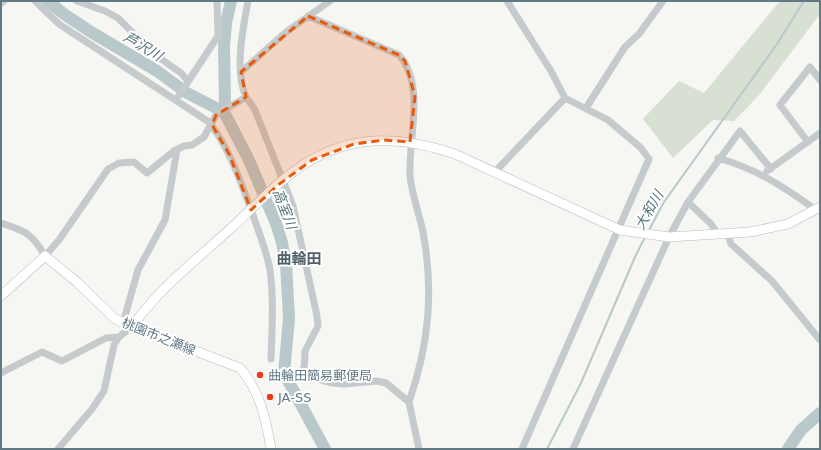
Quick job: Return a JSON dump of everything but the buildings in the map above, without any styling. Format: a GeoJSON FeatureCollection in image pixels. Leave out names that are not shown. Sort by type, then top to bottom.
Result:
{"type":"FeatureCollection","features":[{"type":"Feature","properties":{"kind":"street"},"geometry":{"type":"LineString","coordinates":[[35,1],[44,4],[59,24],[177,98],[212,125],[229,154],[252,209],[264,245],[270,269],[273,320],[271,359]]}},
{"type":"Feature","properties":{"kind":"street"},"geometry":{"type":"LineString","coordinates":[[77,1],[105,11],[118,18],[154,54],[174,68],[187,83]]}},
{"type":"Feature","properties":{"kind":"street"},"geometry":{"type":"LineString","coordinates":[[177,98],[218,36],[217,1]]}},
{"type":"Feature","properties":{"kind":"street"},"geometry":{"type":"LineString","coordinates":[[248,1],[240,47],[243,98],[255,110],[280,183],[297,221],[317,316],[318,326],[305,351],[302,372],[333,384],[376,381],[386,383],[409,402]]}},
{"type":"Feature","properties":{"kind":"street"},"geometry":{"type":"LineString","coordinates":[[507,1],[531,37],[565,98],[608,120],[641,148],[650,159],[622,230],[522,449]]}},
{"type":"Feature","properties":{"kind":"street"},"geometry":{"type":"LineString","coordinates":[[586,108],[625,47],[639,34],[663,1]]}},
{"type":"Feature","properties":{"kind":"street"},"geometry":{"type":"LineString","coordinates":[[241,72],[264,50],[326,2]]}},
{"type":"Feature","properties":{"kind":"street"},"geometry":{"type":"LineString","coordinates":[[308,16],[399,55],[404,61],[415,96],[410,142],[410,177],[422,231],[428,284],[428,331],[417,379],[409,402],[420,449]]}},
{"type":"Feature","properties":{"kind":"street"},"geometry":{"type":"LineString","coordinates":[[808,142],[780,105],[810,67],[820,80]]}},
{"type":"Feature","properties":{"kind":"street"},"geometry":{"type":"LineString","coordinates":[[1,296],[45,256],[59,240],[108,169],[119,163],[134,162],[147,173],[177,150],[196,143],[204,137],[212,125],[216,114],[243,98]]}},
{"type":"Feature","properties":{"kind":"street"},"geometry":{"type":"LineString","coordinates":[[494,173],[565,98]]}},
{"type":"Feature","properties":{"kind":"street"},"geometry":{"type":"LineString","coordinates":[[573,449],[667,237],[688,202],[718,158],[740,131],[771,169]]}},
{"type":"Feature","properties":{"kind":"street"},"geometry":{"type":"LineString","coordinates":[[762,175],[820,133]]}},
{"type":"Feature","properties":{"kind":"street"},"geometry":{"type":"LineString","coordinates":[[58,449],[92,409],[104,391],[114,345],[127,325],[280,183],[303,165],[338,148],[384,140],[428,145],[455,154],[622,230],[667,237],[750,232],[773,228],[800,219],[819,208],[774,180],[746,167],[718,158]]}},
{"type":"Feature","properties":{"kind":"street"},"geometry":{"type":"LineString","coordinates":[[127,325],[138,270],[165,220],[177,150]]}},
{"type":"Feature","properties":{"kind":"street"},"geometry":{"type":"LineString","coordinates":[[688,202],[711,224],[718,234]]}},
{"type":"Feature","properties":{"kind":"street"},"geometry":{"type":"LineString","coordinates":[[1,223],[22,229],[27,233],[45,256]]}},
{"type":"Feature","properties":{"kind":"street"},"geometry":{"type":"LineString","coordinates":[[728,233],[730,244],[772,281],[820,340]]}},
{"type":"Feature","properties":{"kind":"street","name":"桃園市之瀬線"},"geometry":{"type":"LineString","coordinates":[[45,256],[77,282],[114,318],[127,325],[240,368],[250,378],[257,393],[267,425],[271,449]]}},
{"type":"Feature","properties":{"kind":"street"},"geometry":{"type":"LineString","coordinates":[[1,372],[42,352],[62,361],[106,338],[119,337]]}},
{"type":"Feature","properties":{"kind":"highlighted area"},"geometry":{"type":"Polygon","coordinates":[[[308,16],[399,55],[405,61],[415,96],[410,142],[384,140],[354,144],[312,160],[278,185],[251,210],[229,154],[212,125],[216,115],[246,97],[241,72],[308,16]]]}},
{"type":"Feature","properties":{"kind":"shaded area"},"geometry":{"type":"Polygon","coordinates":[[[780,1],[820,1],[820,14],[760,94],[734,121],[713,120],[673,158],[643,119],[679,81],[704,93],[780,1]]]}},
{"type":"Feature","properties":{"kind":"waterway","name":"芦沢川"},"geometry":{"type":"LineString","coordinates":[[48,1],[91,32],[157,71],[187,93],[224,112]]}},
{"type":"Feature","properties":{"kind":"waterway","name":"高室川"},"geometry":{"type":"LineString","coordinates":[[231,1],[226,23],[224,46],[224,112],[248,158],[277,226],[286,264],[289,318],[284,373],[325,449]]}},
{"type":"Feature","properties":{"kind":"waterway","name":"大和川"},"geometry":{"type":"LineString","coordinates":[[648,232],[664,202],[777,44],[804,1]]}},
{"type":"Feature","properties":{"kind":"waterway","name":"大和川"},"geometry":{"type":"LineString","coordinates":[[547,449],[581,383],[645,237]]}},
{"type":"Feature","properties":{"kind":"waterway"},"geometry":{"type":"LineString","coordinates":[[788,449],[801,430],[820,413]]}},
{"type":"Feature","properties":{"kind":"place","name":"曲輪田簡易郵便局"},"geometry":{"type":"Point","coordinates":[260,375]}},
{"type":"Feature","properties":{"kind":"place","name":"JA-SS"},"geometry":{"type":"Point","coordinates":[270,397]}},
{"type":"Feature","properties":{"kind":"district","name":"曲輪田"},"geometry":{"type":"Point","coordinates":[299,259]}}]}
